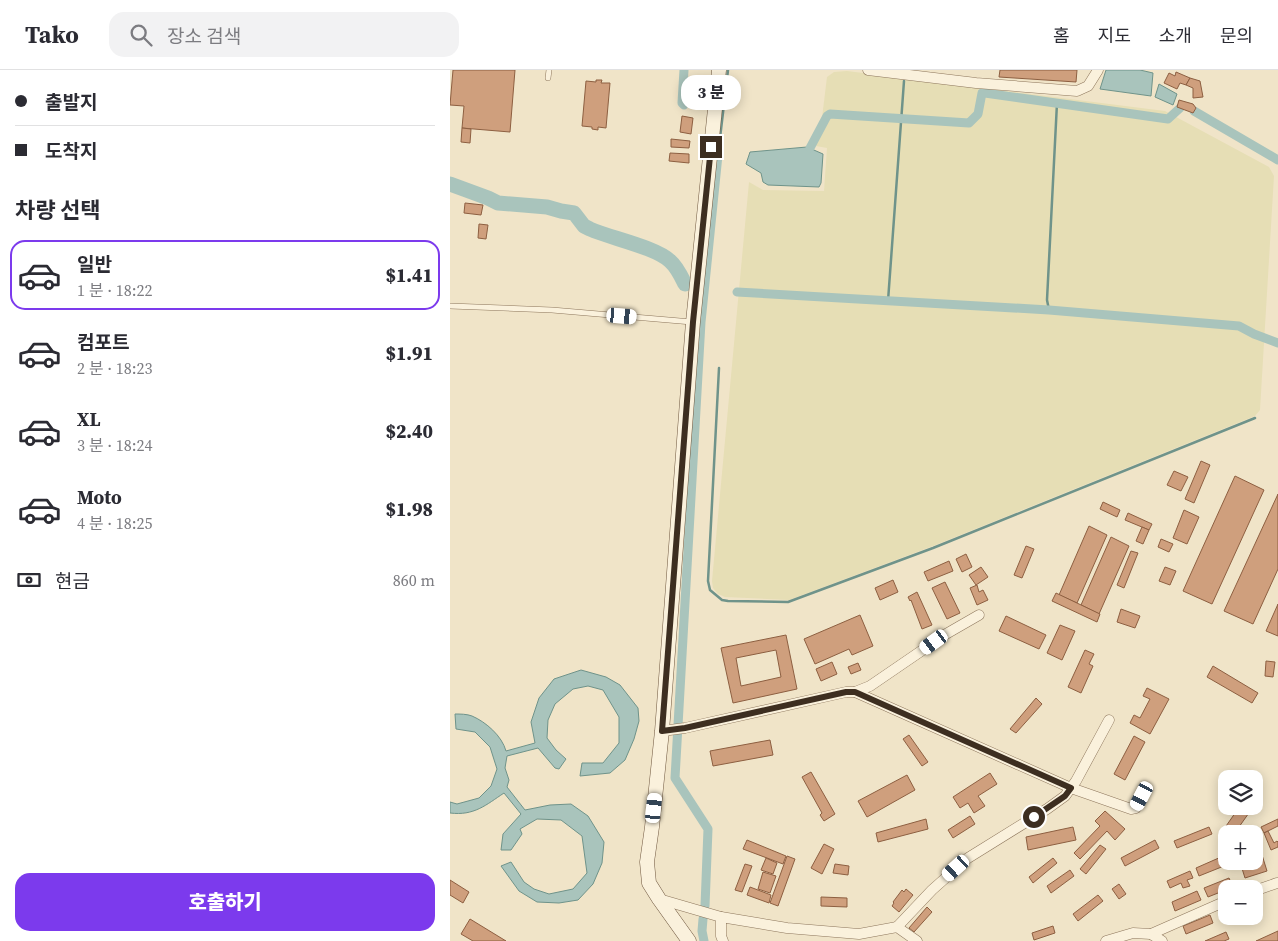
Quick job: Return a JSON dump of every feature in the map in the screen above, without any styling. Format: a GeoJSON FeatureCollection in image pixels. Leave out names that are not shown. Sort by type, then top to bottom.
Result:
{"type":"FeatureCollection","features":[{"type":"Feature","properties":{"kind":"main road"},"geometry":{"type":"LineString","coordinates":[[689,941],[649,883],[647,862],[662,731],[693,322],[719,70]]}},
{"type":"Feature","properties":{"kind":"street"},"geometry":{"type":"LineString","coordinates":[[868,70],[976,83],[1077,91],[1088,86],[1098,70]]}},
{"type":"Feature","properties":{"kind":"street"},"geometry":{"type":"LineString","coordinates":[[662,731],[685,728],[846,692],[855,692],[870,686],[946,634],[979,615]]}},
{"type":"Feature","properties":{"kind":"street"},"geometry":{"type":"LineString","coordinates":[[855,692],[1071,788],[1131,809],[1136,808],[1142,796]]}},
{"type":"Feature","properties":{"kind":"street"},"geometry":{"type":"LineString","coordinates":[[659,899],[721,917],[788,928],[859,934],[897,927],[932,890],[968,858],[1065,796],[1110,720]]}},
{"type":"Feature","properties":{"kind":"street"},"geometry":{"type":"LineString","coordinates":[[1263,888],[1277,883]]}},
{"type":"Feature","properties":{"kind":"street"},"geometry":{"type":"LineString","coordinates":[[1106,941],[1133,933],[1151,934],[1218,905]]}},
{"type":"Feature","properties":{"kind":"street"},"geometry":{"type":"LineString","coordinates":[[721,917],[721,936],[723,941]]}},
{"type":"Feature","properties":{"kind":"street"},"geometry":{"type":"LineString","coordinates":[[897,927],[917,941]]}},
{"type":"Feature","properties":{"kind":"street"},"geometry":{"type":"LineString","coordinates":[[1151,934],[1162,941]]}},
{"type":"Feature","properties":{"kind":"lane"},"geometry":{"type":"LineString","coordinates":[[548,78],[549,70]]}},
{"type":"Feature","properties":{"kind":"lane"},"geometry":{"type":"LineString","coordinates":[[450,306],[552,310],[693,322]]}},
{"type":"Feature","properties":{"kind":"shaded area"},"geometry":{"type":"Polygon","coordinates":[[[847,71],[1165,111],[1269,167],[1274,176],[1260,410],[1255,416],[933,546],[789,600],[725,597],[718,594],[713,588],[712,581],[749,182],[763,190],[824,191],[827,148],[816,146],[821,126],[827,77],[834,72],[847,71]]]}},
{"type":"Feature","properties":{"kind":"water"},"geometry":{"type":"Polygon","coordinates":[[[1106,70],[1140,70],[1153,73],[1151,96],[1100,89],[1106,70]]]}},
{"type":"Feature","properties":{"kind":"water"},"geometry":{"type":"Polygon","coordinates":[[[1159,84],[1177,94],[1173,105],[1155,97],[1159,84]]]}},
{"type":"Feature","properties":{"kind":"water"},"geometry":{"type":"Polygon","coordinates":[[[807,147],[823,154],[821,183],[819,187],[768,185],[763,182],[761,173],[746,164],[750,152],[807,147]]]}},
{"type":"Feature","properties":{"kind":"water"},"geometry":{"type":"Polygon","coordinates":[[[581,670],[606,677],[620,685],[638,708],[639,721],[625,760],[610,773],[580,776],[582,763],[603,763],[619,743],[619,717],[603,690],[588,686],[573,689],[555,704],[548,720],[547,738],[566,759],[559,769],[555,768],[538,748],[507,756],[505,768],[509,780],[507,787],[525,810],[550,805],[571,804],[588,816],[604,842],[602,863],[593,884],[578,900],[559,903],[537,902],[519,891],[501,866],[511,862],[524,882],[534,889],[549,894],[573,889],[587,873],[582,836],[561,820],[537,819],[520,829],[522,834],[511,850],[501,850],[503,834],[521,814],[504,793],[479,809],[466,813],[450,813],[450,802],[457,804],[479,798],[491,786],[497,769],[490,747],[475,732],[456,729],[455,714],[470,715],[483,722],[501,740],[506,751],[535,743],[531,722],[539,698],[554,679],[581,670]]]}},
{"type":"Feature","properties":{"kind":"building"},"geometry":{"type":"Polygon","coordinates":[[[453,70],[515,70],[510,132],[462,128],[464,106],[450,105],[453,70]]]}},
{"type":"Feature","properties":{"kind":"building"},"geometry":{"type":"Polygon","coordinates":[[[1000,70],[1077,70],[1076,82],[999,77],[1000,70]]]}},
{"type":"Feature","properties":{"kind":"building"},"geometry":{"type":"Polygon","coordinates":[[[1176,72],[1190,78],[1186,85],[1180,83],[1177,89],[1164,83],[1169,73],[1175,76],[1176,72]]]}},
{"type":"Feature","properties":{"kind":"building"},"geometry":{"type":"Polygon","coordinates":[[[1190,78],[1200,81],[1203,97],[1193,98],[1193,88],[1186,85],[1190,78]]]}},
{"type":"Feature","properties":{"kind":"building"},"geometry":{"type":"Polygon","coordinates":[[[596,80],[602,80],[601,83],[610,83],[606,128],[598,127],[598,130],[582,126],[586,81],[596,82],[596,80]]]}},
{"type":"Feature","properties":{"kind":"building"},"geometry":{"type":"Polygon","coordinates":[[[1179,100],[1193,104],[1196,108],[1193,113],[1177,107],[1179,100]]]}},
{"type":"Feature","properties":{"kind":"building"},"geometry":{"type":"Polygon","coordinates":[[[682,116],[693,118],[691,134],[680,132],[682,116]]]}},
{"type":"Feature","properties":{"kind":"building"},"geometry":{"type":"Polygon","coordinates":[[[462,128],[471,129],[470,143],[461,142],[462,128]]]}},
{"type":"Feature","properties":{"kind":"building"},"geometry":{"type":"Polygon","coordinates":[[[671,139],[690,141],[689,148],[671,147],[671,139]]]}},
{"type":"Feature","properties":{"kind":"building"},"geometry":{"type":"Polygon","coordinates":[[[670,153],[689,154],[689,163],[669,161],[670,153]]]}},
{"type":"Feature","properties":{"kind":"building"},"geometry":{"type":"Polygon","coordinates":[[[465,203],[483,205],[481,215],[464,213],[465,203]]]}},
{"type":"Feature","properties":{"kind":"building"},"geometry":{"type":"Polygon","coordinates":[[[479,224],[488,225],[486,239],[478,238],[479,224]]]}},
{"type":"Feature","properties":{"kind":"building"},"geometry":{"type":"Polygon","coordinates":[[[1201,461],[1210,465],[1194,503],[1185,499],[1201,461]]]}},
{"type":"Feature","properties":{"kind":"building"},"geometry":{"type":"Polygon","coordinates":[[[1174,471],[1188,477],[1181,491],[1167,485],[1174,471]]]}},
{"type":"Feature","properties":{"kind":"building"},"geometry":{"type":"Polygon","coordinates":[[[1235,476],[1264,490],[1212,604],[1183,591],[1235,476]]]}},
{"type":"Feature","properties":{"kind":"building"},"geometry":{"type":"Polygon","coordinates":[[[1278,494],[1278,569],[1253,624],[1224,611],[1278,494]]]}},
{"type":"Feature","properties":{"kind":"building"},"geometry":{"type":"Polygon","coordinates":[[[1103,502],[1120,510],[1117,517],[1100,509],[1103,502]]]}},
{"type":"Feature","properties":{"kind":"building"},"geometry":{"type":"Polygon","coordinates":[[[1184,510],[1199,517],[1187,544],[1173,538],[1184,510]]]}},
{"type":"Feature","properties":{"kind":"building"},"geometry":{"type":"Polygon","coordinates":[[[1128,513],[1152,524],[1149,530],[1125,520],[1128,513]]]}},
{"type":"Feature","properties":{"kind":"building"},"geometry":{"type":"Polygon","coordinates":[[[1089,526],[1107,535],[1077,603],[1059,595],[1089,526]]]}},
{"type":"Feature","properties":{"kind":"building"},"geometry":{"type":"Polygon","coordinates":[[[1142,527],[1149,530],[1143,544],[1136,541],[1142,527]]]}},
{"type":"Feature","properties":{"kind":"building"},"geometry":{"type":"Polygon","coordinates":[[[1111,537],[1129,546],[1099,614],[1081,605],[1111,537]]]}},
{"type":"Feature","properties":{"kind":"building"},"geometry":{"type":"Polygon","coordinates":[[[1161,539],[1173,544],[1169,552],[1158,547],[1161,539]]]}},
{"type":"Feature","properties":{"kind":"building"},"geometry":{"type":"Polygon","coordinates":[[[1026,546],[1034,549],[1022,578],[1014,575],[1026,546]]]}},
{"type":"Feature","properties":{"kind":"building"},"geometry":{"type":"Polygon","coordinates":[[[1131,551],[1138,553],[1124,588],[1117,585],[1131,551]]]}},
{"type":"Feature","properties":{"kind":"building"},"geometry":{"type":"Polygon","coordinates":[[[966,554],[972,567],[962,572],[956,559],[966,554]]]}},
{"type":"Feature","properties":{"kind":"building"},"geometry":{"type":"Polygon","coordinates":[[[949,561],[953,571],[928,581],[924,572],[949,561]]]}},
{"type":"Feature","properties":{"kind":"building"},"geometry":{"type":"Polygon","coordinates":[[[981,567],[988,577],[976,585],[969,575],[981,567]]]}},
{"type":"Feature","properties":{"kind":"building"},"geometry":{"type":"Polygon","coordinates":[[[1165,567],[1176,571],[1170,585],[1159,581],[1165,567]]]}},
{"type":"Feature","properties":{"kind":"building"},"geometry":{"type":"Polygon","coordinates":[[[893,580],[898,592],[880,600],[875,588],[893,580]]]}},
{"type":"Feature","properties":{"kind":"building"},"geometry":{"type":"Polygon","coordinates":[[[945,582],[960,613],[947,619],[932,588],[945,582]]]}},
{"type":"Feature","properties":{"kind":"building"},"geometry":{"type":"Polygon","coordinates":[[[977,585],[979,592],[983,590],[988,600],[977,605],[970,588],[977,585]]]}},
{"type":"Feature","properties":{"kind":"building"},"geometry":{"type":"Polygon","coordinates":[[[917,592],[932,625],[922,629],[911,600],[908,597],[917,592]]]}},
{"type":"Feature","properties":{"kind":"building"},"geometry":{"type":"Polygon","coordinates":[[[1056,593],[1100,614],[1097,622],[1052,601],[1056,593]]]}},
{"type":"Feature","properties":{"kind":"building"},"geometry":{"type":"Polygon","coordinates":[[[1278,604],[1278,636],[1266,631],[1278,604]]]}},
{"type":"Feature","properties":{"kind":"building"},"geometry":{"type":"Polygon","coordinates":[[[1121,609],[1140,616],[1135,628],[1117,622],[1121,609]]]}},
{"type":"Feature","properties":{"kind":"building"},"geometry":{"type":"Polygon","coordinates":[[[860,615],[873,646],[852,655],[849,649],[815,664],[804,639],[860,615]]]}},
{"type":"Feature","properties":{"kind":"building"},"geometry":{"type":"Polygon","coordinates":[[[1006,616],[1046,635],[1039,649],[999,631],[1006,616]]]}},
{"type":"Feature","properties":{"kind":"building"},"geometry":{"type":"Polygon","coordinates":[[[1060,625],[1075,631],[1062,660],[1047,653],[1060,625]]]}},
{"type":"Feature","properties":{"kind":"building"},"geometry":{"type":"Polygon","coordinates":[[[786,635],[797,689],[733,703],[721,648],[786,635]],[[776,650],[736,658],[741,686],[781,677],[776,650]]]}},
{"type":"Feature","properties":{"kind":"building"},"geometry":{"type":"Polygon","coordinates":[[[1085,650],[1094,654],[1089,664],[1093,666],[1081,693],[1068,687],[1085,650]]]}},
{"type":"Feature","properties":{"kind":"building"},"geometry":{"type":"Polygon","coordinates":[[[1266,661],[1275,662],[1273,677],[1265,676],[1266,661]]]}},
{"type":"Feature","properties":{"kind":"building"},"geometry":{"type":"Polygon","coordinates":[[[832,662],[837,674],[821,681],[816,669],[832,662]]]}},
{"type":"Feature","properties":{"kind":"building"},"geometry":{"type":"Polygon","coordinates":[[[858,663],[861,670],[851,674],[848,667],[858,663]]]}},
{"type":"Feature","properties":{"kind":"building"},"geometry":{"type":"Polygon","coordinates":[[[1213,666],[1258,693],[1252,703],[1207,677],[1213,666]]]}},
{"type":"Feature","properties":{"kind":"building"},"geometry":{"type":"Polygon","coordinates":[[[1147,688],[1169,699],[1150,734],[1130,723],[1134,715],[1140,718],[1150,699],[1143,696],[1147,688]]]}},
{"type":"Feature","properties":{"kind":"building"},"geometry":{"type":"Polygon","coordinates":[[[1036,698],[1042,704],[1016,733],[1010,729],[1036,698]]]}},
{"type":"Feature","properties":{"kind":"building"},"geometry":{"type":"Polygon","coordinates":[[[909,735],[928,762],[922,766],[903,739],[909,735]]]}},
{"type":"Feature","properties":{"kind":"building"},"geometry":{"type":"Polygon","coordinates":[[[1134,736],[1145,742],[1125,780],[1114,774],[1134,736]]]}},
{"type":"Feature","properties":{"kind":"building"},"geometry":{"type":"Polygon","coordinates":[[[770,740],[773,755],[713,766],[710,751],[770,740]]]}},
{"type":"Feature","properties":{"kind":"building"},"geometry":{"type":"Polygon","coordinates":[[[811,772],[835,814],[824,821],[820,815],[822,813],[802,777],[811,772]]]}},
{"type":"Feature","properties":{"kind":"building"},"geometry":{"type":"Polygon","coordinates":[[[990,773],[997,784],[978,796],[985,806],[974,813],[968,803],[960,808],[953,797],[990,773]]]}},
{"type":"Feature","properties":{"kind":"building"},"geometry":{"type":"Polygon","coordinates":[[[907,775],[915,790],[867,817],[858,801],[907,775]]]}},
{"type":"Feature","properties":{"kind":"building"},"geometry":{"type":"Polygon","coordinates":[[[1105,811],[1125,829],[1115,840],[1107,831],[1080,859],[1074,853],[1100,826],[1095,821],[1105,811]]]}},
{"type":"Feature","properties":{"kind":"building"},"geometry":{"type":"Polygon","coordinates":[[[1234,815],[1247,815],[1240,825],[1227,825],[1234,815]]]}},
{"type":"Feature","properties":{"kind":"building"},"geometry":{"type":"Polygon","coordinates":[[[970,816],[975,824],[953,838],[948,830],[970,816]]]}},
{"type":"Feature","properties":{"kind":"building"},"geometry":{"type":"Polygon","coordinates":[[[926,819],[928,829],[878,842],[876,833],[926,819]]]}},
{"type":"Feature","properties":{"kind":"building"},"geometry":{"type":"Polygon","coordinates":[[[1278,819],[1278,826],[1264,833],[1263,826],[1278,819]]]}},
{"type":"Feature","properties":{"kind":"building"},"geometry":{"type":"Polygon","coordinates":[[[1073,827],[1076,840],[1028,850],[1026,837],[1073,827]]]}},
{"type":"Feature","properties":{"kind":"building"},"geometry":{"type":"Polygon","coordinates":[[[1209,827],[1212,834],[1177,848],[1174,841],[1209,827]]]}},
{"type":"Feature","properties":{"kind":"building"},"geometry":{"type":"Polygon","coordinates":[[[1268,831],[1274,843],[1278,842],[1278,847],[1271,850],[1264,833],[1268,831]]]}},
{"type":"Feature","properties":{"kind":"building"},"geometry":{"type":"Polygon","coordinates":[[[747,840],[786,856],[783,864],[743,849],[747,840]]]}},
{"type":"Feature","properties":{"kind":"building"},"geometry":{"type":"Polygon","coordinates":[[[1155,840],[1159,848],[1125,866],[1121,858],[1155,840]]]}},
{"type":"Feature","properties":{"kind":"building"},"geometry":{"type":"Polygon","coordinates":[[[824,844],[834,849],[822,874],[811,868],[824,844]]]}},
{"type":"Feature","properties":{"kind":"building"},"geometry":{"type":"Polygon","coordinates":[[[1100,845],[1106,849],[1086,874],[1080,869],[1100,845]]]}},
{"type":"Feature","properties":{"kind":"building"},"geometry":{"type":"Polygon","coordinates":[[[787,856],[795,859],[778,906],[770,903],[787,856]]]}},
{"type":"Feature","properties":{"kind":"building"},"geometry":{"type":"Polygon","coordinates":[[[766,858],[777,863],[773,874],[761,870],[766,858]]]}},
{"type":"Feature","properties":{"kind":"building"},"geometry":{"type":"Polygon","coordinates":[[[1053,858],[1057,863],[1033,883],[1029,877],[1053,858]]]}},
{"type":"Feature","properties":{"kind":"building"},"geometry":{"type":"Polygon","coordinates":[[[1218,858],[1218,868],[1199,876],[1196,868],[1218,858]]]}},
{"type":"Feature","properties":{"kind":"building"},"geometry":{"type":"Polygon","coordinates":[[[1263,858],[1267,871],[1245,878],[1242,870],[1263,870],[1263,858]]]}},
{"type":"Feature","properties":{"kind":"building"},"geometry":{"type":"Polygon","coordinates":[[[745,864],[752,866],[742,892],[735,890],[745,864]]]}},
{"type":"Feature","properties":{"kind":"building"},"geometry":{"type":"Polygon","coordinates":[[[835,864],[849,866],[848,875],[833,873],[835,864]]]}},
{"type":"Feature","properties":{"kind":"building"},"geometry":{"type":"Polygon","coordinates":[[[1070,870],[1074,876],[1051,893],[1047,886],[1070,870]]]}},
{"type":"Feature","properties":{"kind":"building"},"geometry":{"type":"Polygon","coordinates":[[[1190,871],[1193,878],[1187,880],[1190,886],[1183,888],[1181,883],[1170,888],[1167,881],[1190,871]]]}},
{"type":"Feature","properties":{"kind":"building"},"geometry":{"type":"Polygon","coordinates":[[[763,872],[776,876],[770,893],[758,889],[763,872]]]}},
{"type":"Feature","properties":{"kind":"building"},"geometry":{"type":"Polygon","coordinates":[[[450,880],[469,892],[463,903],[450,895],[450,880]]]}},
{"type":"Feature","properties":{"kind":"building"},"geometry":{"type":"Polygon","coordinates":[[[1218,882],[1218,893],[1208,897],[1204,888],[1218,882]]]}},
{"type":"Feature","properties":{"kind":"building"},"geometry":{"type":"Polygon","coordinates":[[[1119,884],[1126,894],[1119,899],[1112,889],[1119,884]]]}},
{"type":"Feature","properties":{"kind":"building"},"geometry":{"type":"Polygon","coordinates":[[[750,887],[771,895],[769,903],[747,895],[750,887]]]}},
{"type":"Feature","properties":{"kind":"building"},"geometry":{"type":"Polygon","coordinates":[[[906,889],[913,895],[899,912],[892,906],[893,902],[902,890],[904,892],[906,889]]]}},
{"type":"Feature","properties":{"kind":"building"},"geometry":{"type":"Polygon","coordinates":[[[1197,891],[1201,900],[1175,911],[1172,902],[1197,891]]]}},
{"type":"Feature","properties":{"kind":"building"},"geometry":{"type":"Polygon","coordinates":[[[1098,895],[1103,901],[1078,921],[1073,914],[1098,895]]]}},
{"type":"Feature","properties":{"kind":"building"},"geometry":{"type":"Polygon","coordinates":[[[821,897],[847,898],[847,907],[821,906],[821,897]]]}},
{"type":"Feature","properties":{"kind":"building"},"geometry":{"type":"Polygon","coordinates":[[[927,907],[932,912],[914,932],[909,928],[927,907]]]}},
{"type":"Feature","properties":{"kind":"building"},"geometry":{"type":"Polygon","coordinates":[[[1210,915],[1213,923],[1186,934],[1183,926],[1210,915]]]}},
{"type":"Feature","properties":{"kind":"building"},"geometry":{"type":"Polygon","coordinates":[[[470,919],[506,941],[473,941],[461,934],[470,919]]]}},
{"type":"Feature","properties":{"kind":"building"},"geometry":{"type":"Polygon","coordinates":[[[1053,926],[1055,933],[1034,940],[1032,933],[1053,926]]]}},
{"type":"Feature","properties":{"kind":"building"},"geometry":{"type":"Polygon","coordinates":[[[1278,931],[1278,941],[1256,941],[1278,931]]]}},
{"type":"Feature","properties":{"kind":"building"},"geometry":{"type":"Polygon","coordinates":[[[1226,932],[1229,939],[1224,941],[1205,941],[1226,932]]]}},
{"type":"Feature","properties":{"kind":"waterway"},"geometry":{"type":"LineString","coordinates":[[684,70],[682,103],[684,105]]}},
{"type":"Feature","properties":{"kind":"waterway"},"geometry":{"type":"LineString","coordinates":[[718,155],[728,70]]}},
{"type":"Feature","properties":{"kind":"waterway"},"geometry":{"type":"LineString","coordinates":[[888,301],[904,81]]}},
{"type":"Feature","properties":{"kind":"waterway"},"geometry":{"type":"LineString","coordinates":[[810,148],[827,116],[830,114],[969,123],[978,114],[982,93],[1168,119],[1180,108]]}},
{"type":"Feature","properties":{"kind":"waterway"},"geometry":{"type":"LineString","coordinates":[[1049,310],[1047,300],[1057,103]]}},
{"type":"Feature","properties":{"kind":"waterway"},"geometry":{"type":"LineString","coordinates":[[1194,111],[1278,160]]}},
{"type":"Feature","properties":{"kind":"waterway"},"geometry":{"type":"LineString","coordinates":[[705,906],[708,829],[675,778],[701,322],[718,155]]}},
{"type":"Feature","properties":{"kind":"waterway"},"geometry":{"type":"LineString","coordinates":[[450,184],[498,203],[547,207],[574,213],[584,226],[590,229],[654,251],[663,256],[675,266],[685,284]]}},
{"type":"Feature","properties":{"kind":"waterway"},"geometry":{"type":"LineString","coordinates":[[737,292],[1049,310],[1239,326],[1278,343]]}},
{"type":"Feature","properties":{"kind":"waterway"},"geometry":{"type":"LineString","coordinates":[[719,368],[708,581],[710,590],[722,600],[728,601],[788,602],[933,548],[1255,418]]}},
{"type":"Feature","properties":{"kind":"waterway"},"geometry":{"type":"LineString","coordinates":[[703,919],[702,931],[704,941]]}},
{"type":"Feature","properties":{"kind":"route"},"geometry":{"type":"LineString","coordinates":[[711,147],[693,322],[662,731],[685,728],[846,692],[855,692],[1071,788],[1065,796],[1034,817]]}}]}
